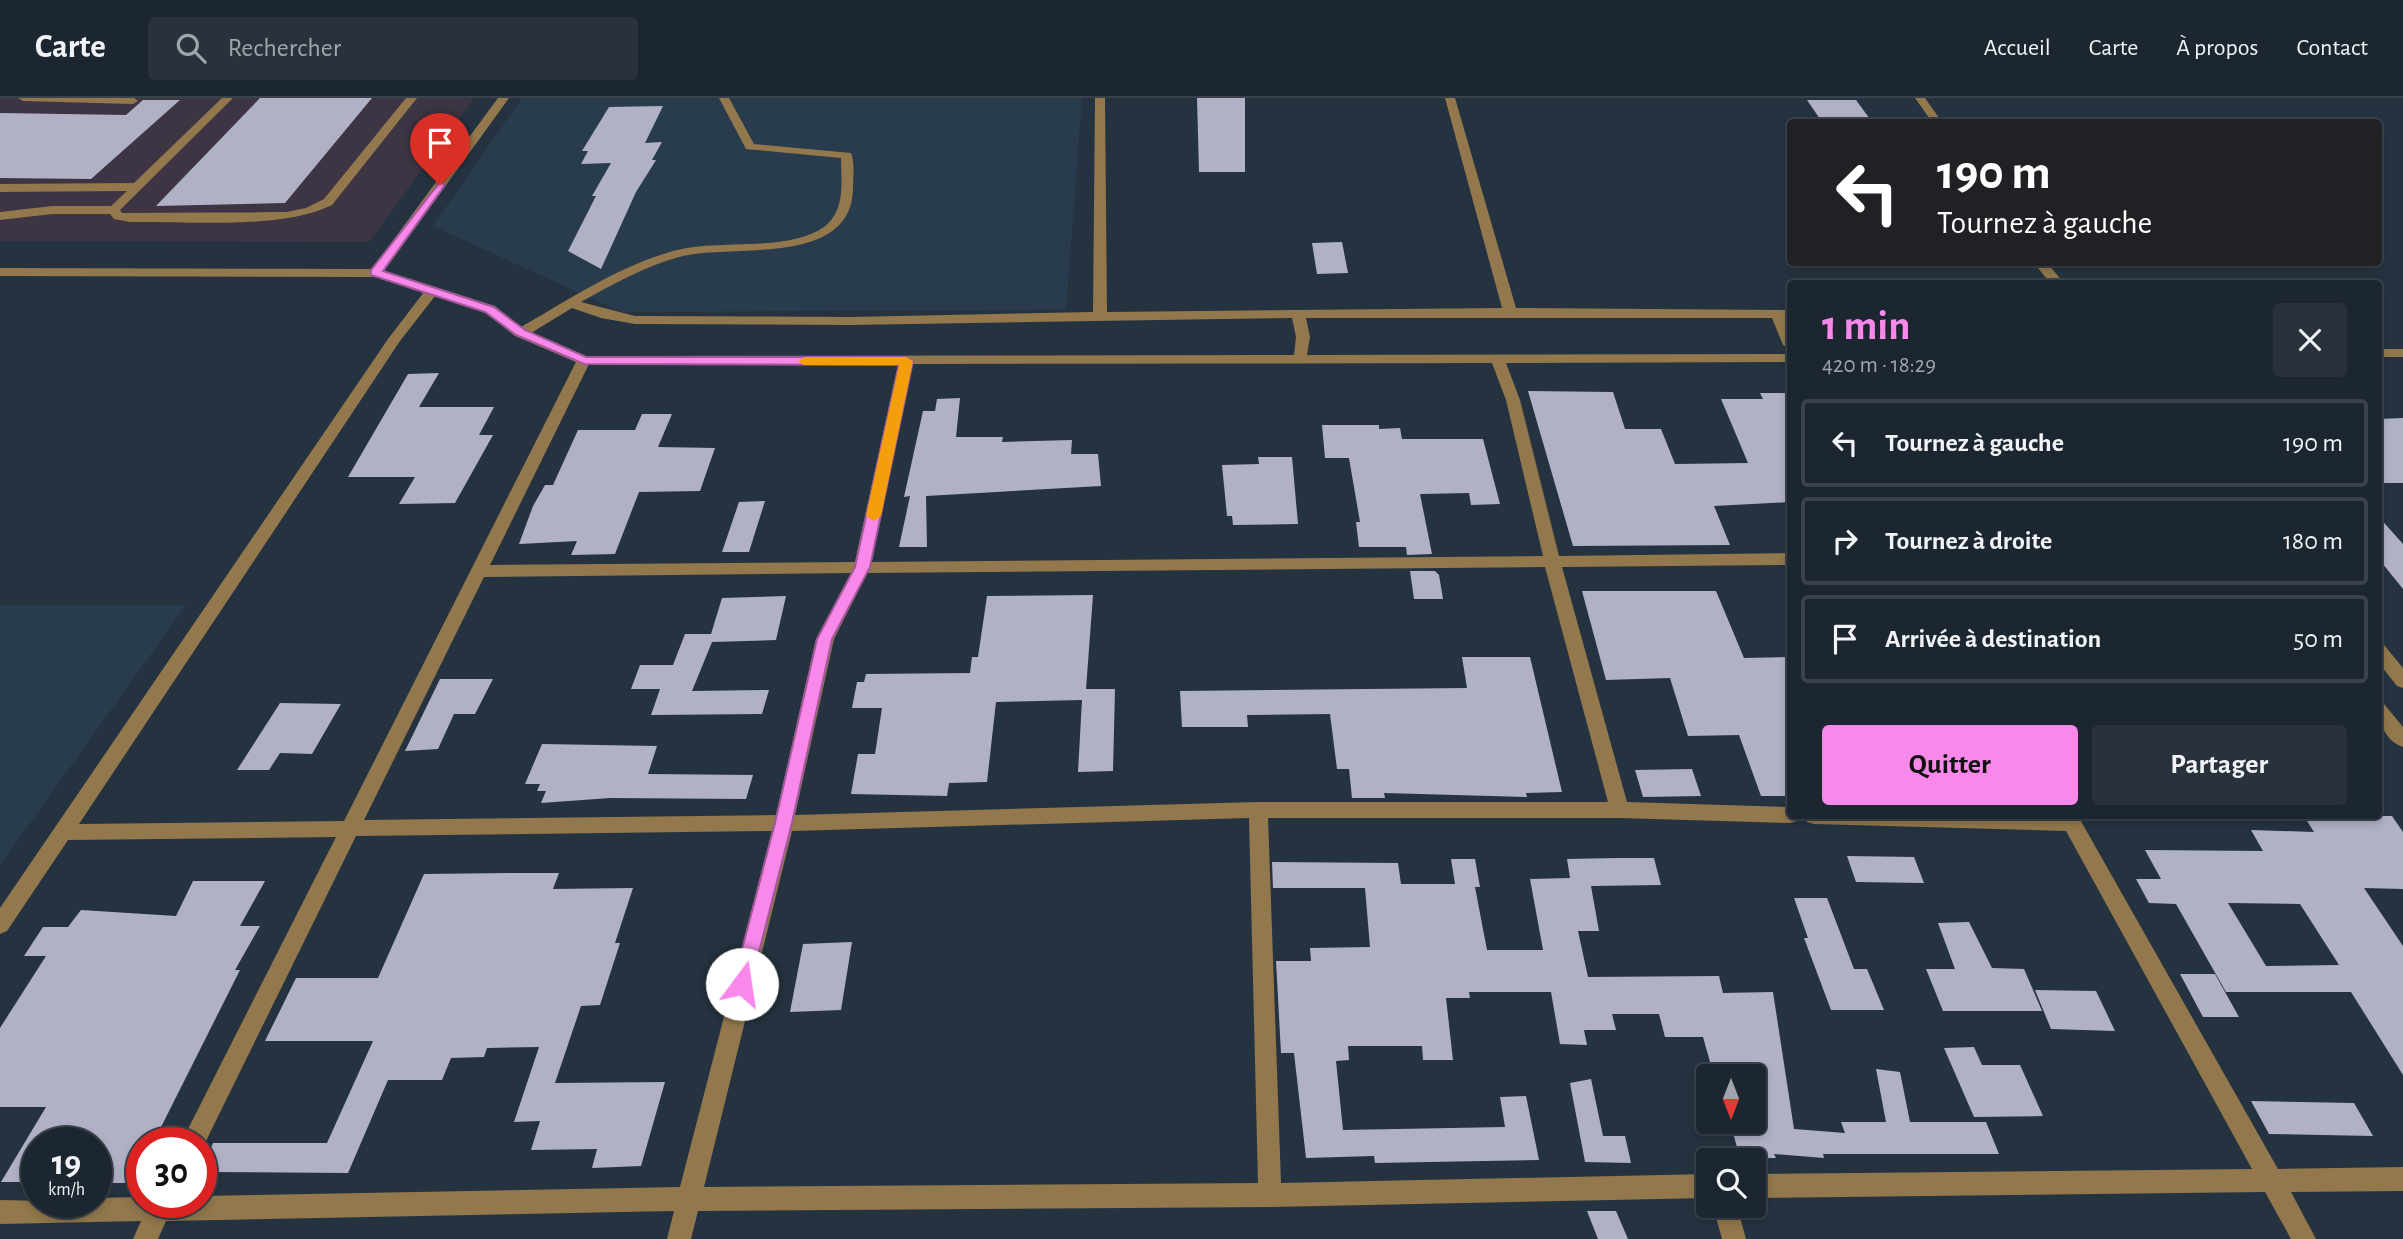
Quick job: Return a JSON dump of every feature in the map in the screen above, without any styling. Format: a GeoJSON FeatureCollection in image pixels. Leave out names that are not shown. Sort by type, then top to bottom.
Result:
{"type":"FeatureCollection","features":[{"type":"Feature","properties":{"kind":"street"},"geometry":{"type":"LineString","coordinates":[[23,98],[133,102]]}},
{"type":"Feature","properties":{"kind":"street"},"geometry":{"type":"LineString","coordinates":[[0,216],[52,210],[114,210],[228,98]]}},
{"type":"Feature","properties":{"kind":"street"},"geometry":{"type":"LineString","coordinates":[[114,210],[118,216],[130,218],[286,216],[310,211],[328,202],[412,98]]}},
{"type":"Feature","properties":{"kind":"street"},"geometry":{"type":"LineString","coordinates":[[376,273],[504,98]]}},
{"type":"Feature","properties":{"kind":"street"},"geometry":{"type":"LineString","coordinates":[[520,332],[570,303],[666,255],[705,247],[782,244],[817,235],[840,218],[845,205],[847,155],[750,147],[724,98]]}},
{"type":"Feature","properties":{"kind":"street"},"geometry":{"type":"LineString","coordinates":[[1100,98],[1100,316]]}},
{"type":"Feature","properties":{"kind":"street"},"geometry":{"type":"LineString","coordinates":[[1450,98],[1510,312]]}},
{"type":"Feature","properties":{"kind":"street"},"geometry":{"type":"LineString","coordinates":[[1920,98],[1935,119]]}},
{"type":"Feature","properties":{"kind":"street"},"geometry":{"type":"LineString","coordinates":[[0,188],[136,187]]}},
{"type":"Feature","properties":{"kind":"street"},"geometry":{"type":"LineString","coordinates":[[2043,266],[2055,280]]}},
{"type":"Feature","properties":{"kind":"street"},"geometry":{"type":"LineString","coordinates":[[0,272],[376,273],[490,309],[520,332],[584,360],[1787,358]]}},
{"type":"Feature","properties":{"kind":"street"},"geometry":{"type":"LineString","coordinates":[[0,925],[395,339],[433,289]]}},
{"type":"Feature","properties":{"kind":"street"},"geometry":{"type":"LineString","coordinates":[[570,303],[606,316],[649,320],[1298,317],[1510,312],[1782,316],[1787,338]]}},
{"type":"Feature","properties":{"kind":"street"},"geometry":{"type":"LineString","coordinates":[[1298,317],[1303,337],[1300,358]]}},
{"type":"Feature","properties":{"kind":"street"},"geometry":{"type":"LineString","coordinates":[[2382,353],[2403,353]]}},
{"type":"Feature","properties":{"kind":"street"},"geometry":{"type":"LineString","coordinates":[[1497,358],[1513,400],[1552,561],[1620,810]]}},
{"type":"Feature","properties":{"kind":"street"},"geometry":{"type":"LineString","coordinates":[[201,1127],[584,360]]}},
{"type":"Feature","properties":{"kind":"street"},"geometry":{"type":"LineString","coordinates":[[678,1239],[784,823],[825,639],[862,567],[906,361]]}},
{"type":"Feature","properties":{"kind":"street"},"geometry":{"type":"LineString","coordinates":[[479,571],[1787,559]]}},
{"type":"Feature","properties":{"kind":"street"},"geometry":{"type":"LineString","coordinates":[[2382,654],[2403,681]]}},
{"type":"Feature","properties":{"kind":"street"},"geometry":{"type":"LineString","coordinates":[[2382,714],[2403,740]]}},
{"type":"Feature","properties":{"kind":"street"},"geometry":{"type":"LineString","coordinates":[[63,832],[784,823],[1258,810],[1620,810],[1787,815]]}},
{"type":"Feature","properties":{"kind":"street"},"geometry":{"type":"LineString","coordinates":[[1258,810],[1270,1195]]}},
{"type":"Feature","properties":{"kind":"street"},"geometry":{"type":"LineString","coordinates":[[2070,819],[2304,1239]]}},
{"type":"Feature","properties":{"kind":"street"},"geometry":{"type":"LineString","coordinates":[[1766,1186],[2403,1179]]}},
{"type":"Feature","properties":{"kind":"street"},"geometry":{"type":"LineString","coordinates":[[217,1206],[687,1199],[1270,1195],[1696,1186]]}},
{"type":"Feature","properties":{"kind":"street"},"geometry":{"type":"LineString","coordinates":[[0,1212],[126,1208]]}},
{"type":"Feature","properties":{"kind":"street"},"geometry":{"type":"LineString","coordinates":[[145,1239],[156,1218]]}},
{"type":"Feature","properties":{"kind":"street"},"geometry":{"type":"LineString","coordinates":[[1728,1218],[1734,1239]]}},
{"type":"Feature","properties":{"kind":"shaded area"},"geometry":{"type":"Polygon","coordinates":[[[0,98],[474,98],[369,242],[0,241],[0,98]]]}},
{"type":"Feature","properties":{"kind":"shaded area"},"geometry":{"type":"Polygon","coordinates":[[[522,98],[1082,98],[1066,310],[621,312],[433,226],[522,98]]]}},
{"type":"Feature","properties":{"kind":"shaded area"},"geometry":{"type":"Polygon","coordinates":[[[0,605],[186,605],[0,865],[0,605]]]}},
{"type":"Feature","properties":{"kind":"building"},"geometry":{"type":"Polygon","coordinates":[[[260,98],[372,98],[285,203],[156,206],[260,98]]]}},
{"type":"Feature","properties":{"kind":"building"},"geometry":{"type":"Polygon","coordinates":[[[1197,98],[1245,98],[1245,172],[1199,172],[1197,98]]]}},
{"type":"Feature","properties":{"kind":"building"},"geometry":{"type":"Polygon","coordinates":[[[143,100],[180,100],[91,179],[0,178],[0,113],[126,115],[143,100]]]}},
{"type":"Feature","properties":{"kind":"building"},"geometry":{"type":"Polygon","coordinates":[[[1807,100],[1856,100],[1870,119],[1820,119],[1807,100]]]}},
{"type":"Feature","properties":{"kind":"building"},"geometry":{"type":"Polygon","coordinates":[[[663,106],[645,143],[662,142],[652,160],[656,160],[636,192],[601,269],[568,251],[596,196],[592,196],[611,163],[581,164],[588,151],[582,151],[609,107],[663,106]]]}},
{"type":"Feature","properties":{"kind":"building"},"geometry":{"type":"Polygon","coordinates":[[[1342,242],[1348,273],[1317,274],[1312,243],[1342,242]]]}},
{"type":"Feature","properties":{"kind":"building"},"geometry":{"type":"Polygon","coordinates":[[[439,373],[419,407],[494,407],[479,435],[493,435],[455,503],[399,504],[415,477],[348,477],[408,374],[439,373]]]}},
{"type":"Feature","properties":{"kind":"building"},"geometry":{"type":"Polygon","coordinates":[[[1528,391],[1613,392],[1625,429],[1661,429],[1675,464],[1748,463],[1721,399],[1763,399],[1760,393],[1787,393],[1787,502],[1714,506],[1730,545],[1573,546],[1528,391]]]}},
{"type":"Feature","properties":{"kind":"building"},"geometry":{"type":"Polygon","coordinates":[[[960,398],[956,437],[1003,437],[1002,442],[1072,440],[1071,454],[1098,454],[1101,486],[926,496],[927,547],[899,547],[910,496],[904,497],[923,411],[935,411],[937,399],[960,398]]]}},
{"type":"Feature","properties":{"kind":"building"},"geometry":{"type":"Polygon","coordinates":[[[642,414],[672,414],[658,447],[715,448],[700,491],[639,492],[615,554],[571,555],[577,541],[519,544],[533,506],[545,485],[553,485],[578,430],[635,430],[642,414]]]}},
{"type":"Feature","properties":{"kind":"building"},"geometry":{"type":"Polygon","coordinates":[[[2403,418],[2403,483],[2382,483],[2382,419],[2403,418]]]}},
{"type":"Feature","properties":{"kind":"building"},"geometry":{"type":"Polygon","coordinates":[[[1322,425],[1379,425],[1379,429],[1400,428],[1402,439],[1483,439],[1500,504],[1471,505],[1469,493],[1420,494],[1432,554],[1407,555],[1406,547],[1359,547],[1356,522],[1360,522],[1349,458],[1325,458],[1322,425]]]}},
{"type":"Feature","properties":{"kind":"building"},"geometry":{"type":"Polygon","coordinates":[[[1258,457],[1292,457],[1298,524],[1233,525],[1232,516],[1227,516],[1222,465],[1259,464],[1258,457]]]}},
{"type":"Feature","properties":{"kind":"building"},"geometry":{"type":"Polygon","coordinates":[[[765,501],[749,552],[722,552],[739,502],[765,501]]]}},
{"type":"Feature","properties":{"kind":"building"},"geometry":{"type":"Polygon","coordinates":[[[2382,520],[2403,544],[2403,589],[2382,563],[2382,520]]]}},
{"type":"Feature","properties":{"kind":"building"},"geometry":{"type":"Polygon","coordinates":[[[1410,571],[1435,571],[1439,575],[1443,599],[1414,599],[1410,571]]]}},
{"type":"Feature","properties":{"kind":"building"},"geometry":{"type":"Polygon","coordinates":[[[1582,591],[1716,591],[1744,658],[1787,657],[1787,796],[1761,796],[1739,735],[1688,736],[1670,678],[1606,680],[1582,591]]]}},
{"type":"Feature","properties":{"kind":"building"},"geometry":{"type":"Polygon","coordinates":[[[1093,595],[1086,689],[1115,689],[1113,771],[1078,772],[1082,700],[996,702],[987,782],[949,783],[947,796],[851,794],[858,754],[875,754],[882,708],[852,708],[857,682],[864,682],[866,674],[970,673],[972,657],[978,657],[987,596],[1093,595]]]}},
{"type":"Feature","properties":{"kind":"building"},"geometry":{"type":"Polygon","coordinates":[[[786,596],[776,640],[712,642],[692,691],[769,690],[762,714],[651,715],[660,689],[631,689],[640,665],[673,665],[685,634],[711,634],[722,598],[786,596]]]}},
{"type":"Feature","properties":{"kind":"building"},"geometry":{"type":"Polygon","coordinates":[[[1462,657],[1530,657],[1562,792],[1526,793],[1527,797],[1384,793],[1385,798],[1352,798],[1349,769],[1337,769],[1330,714],[1247,715],[1248,727],[1182,727],[1180,691],[1467,688],[1462,657]]]}},
{"type":"Feature","properties":{"kind":"building"},"geometry":{"type":"Polygon","coordinates":[[[440,679],[493,679],[475,714],[454,714],[438,749],[405,751],[440,679]]]}},
{"type":"Feature","properties":{"kind":"building"},"geometry":{"type":"Polygon","coordinates":[[[280,703],[341,704],[312,754],[280,753],[269,770],[237,770],[280,703]]]}},
{"type":"Feature","properties":{"kind":"building"},"geometry":{"type":"Polygon","coordinates":[[[542,744],[657,746],[648,774],[753,775],[746,799],[610,798],[541,803],[546,791],[537,791],[540,784],[525,784],[542,744]]]}},
{"type":"Feature","properties":{"kind":"building"},"geometry":{"type":"Polygon","coordinates":[[[1692,769],[1701,796],[1643,797],[1635,770],[1692,769]]]}},
{"type":"Feature","properties":{"kind":"building"},"geometry":{"type":"Polygon","coordinates":[[[2382,816],[2392,816],[2403,832],[2403,889],[2364,888],[2403,946],[2403,1075],[2351,992],[2226,992],[2176,904],[2149,903],[2136,879],[2161,879],[2145,850],[2263,851],[2251,830],[2314,832],[2306,819],[2382,819],[2382,816]],[[2228,903],[2266,966],[2339,965],[2300,904],[2228,903]]]}},
{"type":"Feature","properties":{"kind":"building"},"geometry":{"type":"Polygon","coordinates":[[[1847,856],[1914,857],[1924,883],[1856,882],[1847,856]]]}},
{"type":"Feature","properties":{"kind":"building"},"geometry":{"type":"Polygon","coordinates":[[[1654,858],[1661,885],[1591,886],[1599,931],[1578,931],[1588,977],[1719,976],[1723,993],[1773,992],[1794,1129],[1845,1133],[1841,1122],[1886,1122],[1876,1069],[1900,1072],[1910,1122],[1986,1122],[1999,1154],[1823,1154],[1824,1158],[1774,1154],[1776,1158],[1766,1158],[1766,1148],[1737,1148],[1733,1134],[1766,1134],[1766,1064],[1711,1064],[1703,1037],[1665,1037],[1659,1014],[1612,1014],[1616,1030],[1584,1030],[1587,1045],[1560,1044],[1551,992],[1469,992],[1470,998],[1446,998],[1453,1060],[1423,1060],[1422,1046],[1348,1046],[1349,1060],[1336,1061],[1343,1130],[1505,1127],[1500,1097],[1526,1096],[1539,1160],[1375,1163],[1374,1156],[1306,1158],[1294,1053],[1281,1053],[1276,961],[1311,961],[1310,948],[1370,947],[1365,888],[1273,888],[1272,862],[1398,863],[1401,884],[1455,884],[1451,859],[1475,859],[1480,887],[1475,887],[1487,950],[1543,950],[1530,879],[1570,878],[1567,859],[1654,858]]]}},
{"type":"Feature","properties":{"kind":"building"},"geometry":{"type":"Polygon","coordinates":[[[559,873],[553,889],[633,888],[615,943],[620,943],[600,1005],[581,1006],[555,1083],[665,1082],[641,1166],[592,1168],[597,1149],[531,1150],[540,1121],[514,1122],[539,1047],[487,1048],[484,1057],[451,1058],[442,1080],[388,1080],[348,1173],[217,1172],[217,1143],[327,1143],[373,1041],[265,1041],[296,978],[378,978],[424,874],[559,873]]]}},
{"type":"Feature","properties":{"kind":"building"},"geometry":{"type":"Polygon","coordinates":[[[193,881],[265,881],[240,926],[260,926],[235,970],[240,970],[161,1127],[126,1127],[126,1183],[112,1183],[112,1127],[34,1127],[46,1107],[0,1107],[0,1028],[46,956],[24,956],[43,927],[68,927],[81,910],[176,916],[193,881]]]}},
{"type":"Feature","properties":{"kind":"building"},"geometry":{"type":"Polygon","coordinates":[[[1794,898],[1827,898],[1854,969],[1867,969],[1884,1010],[1831,1010],[1804,938],[1808,938],[1794,898]]]}},
{"type":"Feature","properties":{"kind":"building"},"geometry":{"type":"Polygon","coordinates":[[[1969,922],[1992,968],[2024,969],[2042,1011],[1943,1011],[1926,969],[1955,969],[1938,923],[1969,922]]]}},
{"type":"Feature","properties":{"kind":"building"},"geometry":{"type":"Polygon","coordinates":[[[852,942],[841,1010],[790,1012],[803,944],[852,942]]]}},
{"type":"Feature","properties":{"kind":"building"},"geometry":{"type":"Polygon","coordinates":[[[2180,974],[2215,974],[2239,1017],[2203,1017],[2180,974]]]}},
{"type":"Feature","properties":{"kind":"building"},"geometry":{"type":"Polygon","coordinates":[[[2035,990],[2096,991],[2115,1031],[2051,1029],[2035,990]]]}},
{"type":"Feature","properties":{"kind":"building"},"geometry":{"type":"Polygon","coordinates":[[[1974,1047],[1982,1065],[2020,1065],[2043,1116],[1974,1117],[1944,1048],[1974,1047]]]}},
{"type":"Feature","properties":{"kind":"building"},"geometry":{"type":"Polygon","coordinates":[[[1591,1079],[1603,1136],[1625,1136],[1631,1163],[1585,1162],[1570,1083],[1591,1079]]]}},
{"type":"Feature","properties":{"kind":"building"},"geometry":{"type":"Polygon","coordinates":[[[2251,1101],[2354,1103],[2373,1136],[2269,1134],[2251,1101]]]}},
{"type":"Feature","properties":{"kind":"building"},"geometry":{"type":"Polygon","coordinates":[[[21,1149],[21,1182],[1,1182],[21,1149]]]}},
{"type":"Feature","properties":{"kind":"building"},"geometry":{"type":"Polygon","coordinates":[[[1587,1211],[1616,1211],[1628,1239],[1598,1239],[1587,1211]]]}},
{"type":"Feature","properties":{"kind":"slow traffic"},"geometry":{"type":"LineString","coordinates":[[804,361],[906,361],[874,516]]}},
{"type":"Feature","properties":{"kind":"route"},"geometry":{"type":"LineString","coordinates":[[440,185],[376,273],[490,309],[520,332],[584,360],[906,361],[862,567],[825,639],[784,823],[742,984]]}}]}
